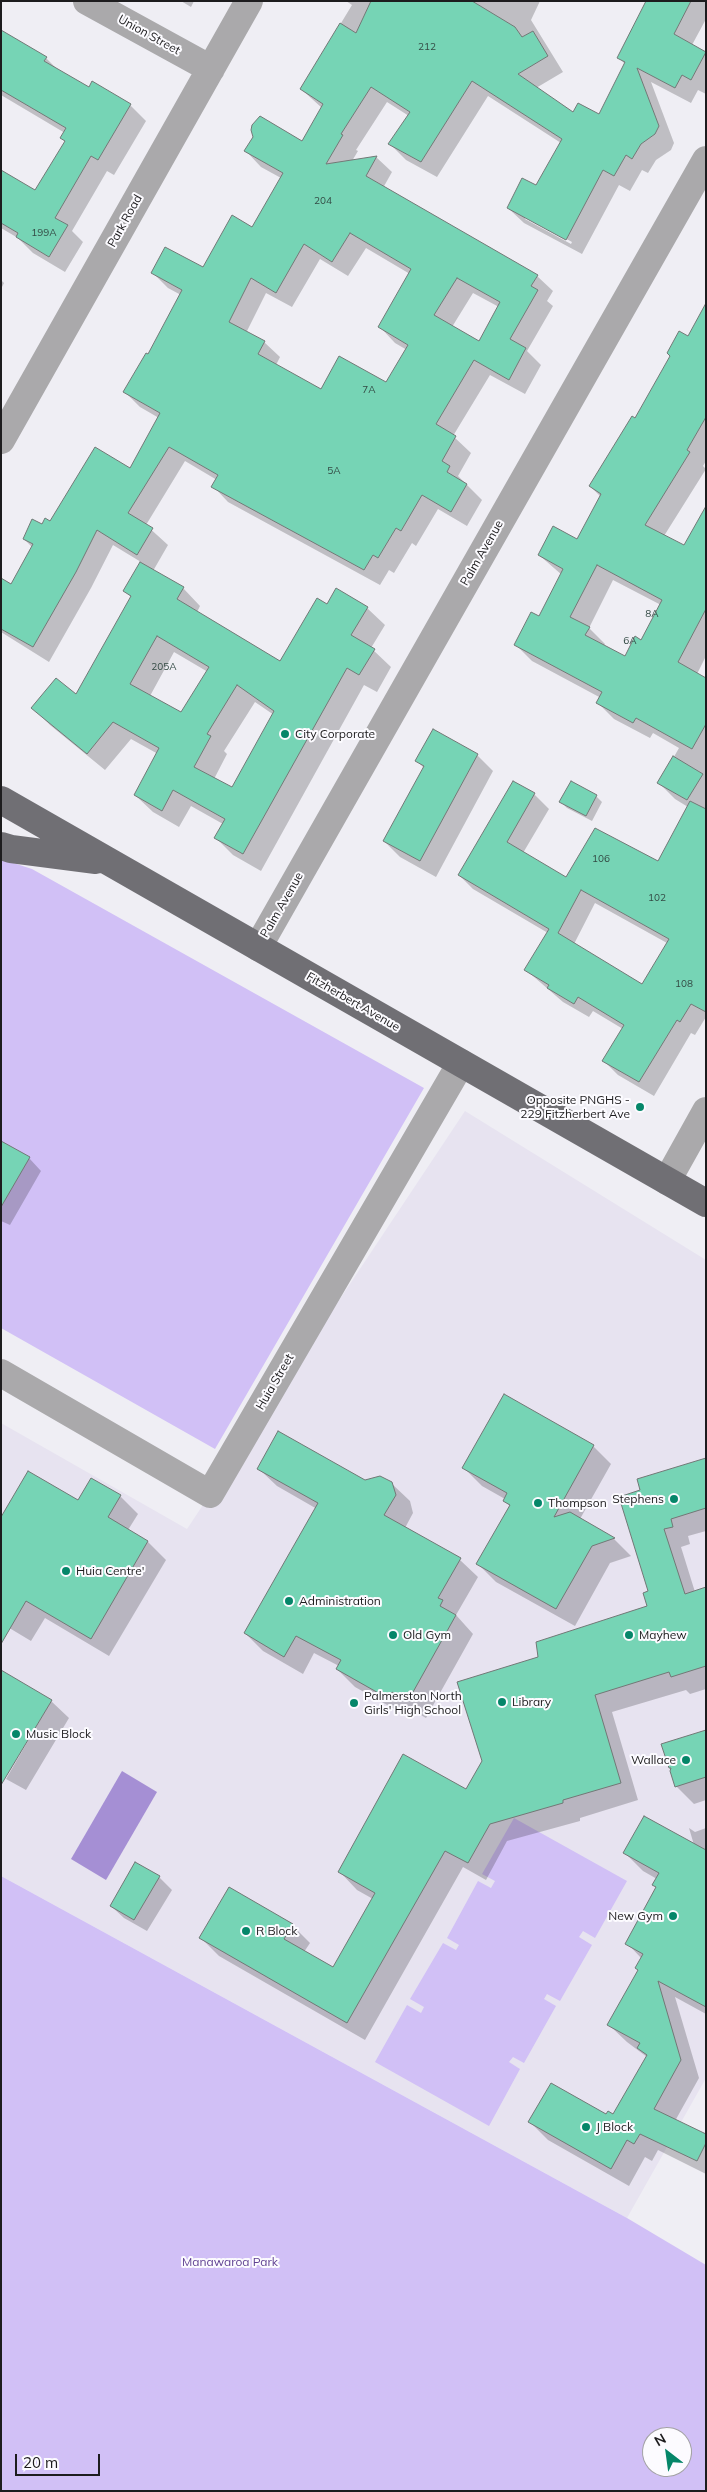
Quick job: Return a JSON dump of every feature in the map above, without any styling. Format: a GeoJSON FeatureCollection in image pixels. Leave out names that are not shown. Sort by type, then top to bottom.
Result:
{"type":"FeatureCollection","features":[{"type":"Feature","properties":{"kind":"main road","name":"Fitzherbert Avenue"},"geometry":{"type":"LineString","coordinates":[[1,800],[706,1203]]}},
{"type":"Feature","properties":{"kind":"main road"},"geometry":{"type":"LineString","coordinates":[[1,846],[11,849],[110,862]]}},
{"type":"Feature","properties":{"kind":"street","name":"Union Street"},"geometry":{"type":"LineString","coordinates":[[87,1],[211,69]]}},
{"type":"Feature","properties":{"kind":"street","name":"Park Road"},"geometry":{"type":"LineString","coordinates":[[1,440],[249,1]]}},
{"type":"Feature","properties":{"kind":"street","name":"Palm Avenue"},"geometry":{"type":"LineString","coordinates":[[258,947],[706,160]]}},
{"type":"Feature","properties":{"kind":"street","name":"Huia Street"},"geometry":{"type":"LineString","coordinates":[[1,1373],[210,1494],[460,1063]]}},
{"type":"Feature","properties":{"kind":"street"},"geometry":{"type":"LineString","coordinates":[[667,1181],[706,1111]]}},
{"type":"Feature","properties":{"kind":"shaded area","name":"Palmerston North Girls' High School"},"geometry":{"type":"Polygon","coordinates":[[[465,1111],[706,1260],[706,2078],[627,2218],[1,1876],[1,1423],[187,1529],[465,1111]]]}},
{"type":"Feature","properties":{"kind":"shaded area"},"geometry":{"type":"Polygon","coordinates":[[[122,1771],[157,1792],[106,1880],[71,1859],[122,1771]]]}},
{"type":"Feature","properties":{"kind":"green space"},"geometry":{"type":"Polygon","coordinates":[[[1,859],[32,869],[424,1088],[215,1449],[1,1328],[1,859]]]}},
{"type":"Feature","properties":{"kind":"green space"},"geometry":{"type":"Polygon","coordinates":[[[514,1818],[627,1881],[595,1938],[583,1931],[579,1937],[592,1945],[560,2001],[547,1994],[544,1999],[556,2006],[524,2063],[513,2057],[509,2062],[520,2069],[489,2126],[375,2062],[407,2005],[421,2013],[424,2007],[410,1999],[443,1943],[456,1950],[459,1945],[447,1938],[478,1881],[491,1888],[495,1881],[482,1874],[514,1818]]]}},
{"type":"Feature","properties":{"kind":"green space","name":"Manawaroa Park"},"geometry":{"type":"Polygon","coordinates":[[[1,1876],[627,2218],[706,2265],[706,2491],[1,2491],[1,1876]]]}},
{"type":"Feature","properties":{"kind":"building"},"geometry":{"type":"Polygon","coordinates":[[[371,1],[472,1],[515,27],[522,37],[533,31],[548,56],[518,74],[573,112],[578,103],[599,114],[625,62],[617,58],[646,1],[691,1],[674,34],[706,52],[691,80],[682,75],[675,88],[637,68],[659,126],[655,134],[641,144],[632,159],[626,155],[614,176],[603,170],[566,240],[507,208],[522,178],[536,185],[562,139],[472,81],[421,162],[388,144],[410,112],[371,87],[341,134],[343,135],[326,164],[377,156],[366,176],[538,275],[531,286],[538,290],[510,339],[526,348],[509,380],[474,360],[436,424],[456,436],[442,461],[450,466],[447,472],[467,484],[451,512],[422,495],[401,531],[396,528],[378,558],[373,555],[364,570],[211,487],[218,475],[169,447],[128,513],[153,528],[137,555],[97,530],[76,572],[33,647],[1,629],[1,578],[11,584],[33,544],[23,539],[32,519],[42,524],[45,518],[50,521],[95,447],[130,468],[160,413],[123,392],[146,353],[148,354],[182,290],[151,273],[165,247],[203,267],[232,215],[252,227],[283,173],[244,151],[253,137],[252,125],[260,116],[302,141],[323,104],[300,89],[340,23],[356,33],[371,1]],[[350,233],[332,262],[304,244],[276,293],[251,278],[229,322],[265,341],[258,354],[321,389],[339,356],[386,382],[408,345],[378,327],[411,269],[350,233]],[[457,278],[434,315],[479,341],[500,302],[457,278]]]}},
{"type":"Feature","properties":{"kind":"building"},"geometry":{"type":"Polygon","coordinates":[[[1,30],[47,57],[44,61],[89,87],[92,81],[131,104],[98,160],[91,156],[55,218],[68,225],[49,257],[16,237],[18,233],[1,223],[1,170],[35,190],[65,141],[60,138],[66,128],[1,90],[1,30]]]}},
{"type":"Feature","properties":{"kind":"building"},"geometry":{"type":"Polygon","coordinates":[[[706,303],[706,417],[687,450],[690,452],[645,525],[684,545],[706,506],[706,609],[678,662],[706,678],[706,724],[692,749],[636,718],[633,723],[596,703],[602,692],[514,645],[531,612],[539,616],[563,569],[538,555],[553,526],[577,539],[601,494],[589,486],[632,416],[635,418],[670,356],[667,353],[679,331],[688,336],[706,303]],[[597,565],[570,617],[590,627],[585,635],[625,656],[635,636],[641,640],[662,600],[597,565]]]}},
{"type":"Feature","properties":{"kind":"building"},"geometry":{"type":"Polygon","coordinates":[[[140,562],[184,587],[177,599],[280,661],[317,598],[327,604],[336,588],[368,607],[351,635],[375,649],[359,675],[347,668],[243,854],[214,838],[225,819],[173,790],[162,811],[134,795],[159,748],[113,722],[87,754],[31,708],[56,678],[76,694],[131,596],[123,591],[140,562]],[[157,636],[130,684],[181,712],[209,667],[157,636]],[[237,685],[207,734],[211,736],[194,767],[232,787],[274,711],[237,685]]]}},
{"type":"Feature","properties":{"kind":"building"},"geometry":{"type":"Polygon","coordinates":[[[433,729],[478,754],[420,861],[383,841],[424,766],[415,761],[433,729]]]}},
{"type":"Feature","properties":{"kind":"building"},"geometry":{"type":"Polygon","coordinates":[[[673,756],[703,774],[687,800],[657,783],[673,756]]]}},
{"type":"Feature","properties":{"kind":"building"},"geometry":{"type":"Polygon","coordinates":[[[513,781],[535,793],[507,842],[566,877],[595,828],[658,861],[690,801],[706,809],[706,1012],[691,1004],[680,1022],[677,1020],[639,1082],[602,1061],[624,1025],[578,997],[574,1004],[547,988],[549,985],[524,970],[549,929],[458,875],[513,781]],[[581,890],[558,933],[642,984],[669,939],[581,890]]]}},
{"type":"Feature","properties":{"kind":"building"},"geometry":{"type":"Polygon","coordinates":[[[571,781],[597,795],[586,816],[559,802],[571,781]]]}},
{"type":"Feature","properties":{"kind":"building"},"geometry":{"type":"Polygon","coordinates":[[[1,1141],[30,1157],[1,1207],[1,1141]]]}},
{"type":"Feature","properties":{"kind":"building","name":"Thompson"},"geometry":{"type":"Polygon","coordinates":[[[504,1394],[594,1445],[554,1517],[570,1512],[615,1538],[592,1546],[556,1609],[476,1564],[510,1505],[503,1501],[507,1493],[462,1468],[504,1394]]]}},
{"type":"Feature","properties":{"kind":"building"},"geometry":{"type":"Polygon","coordinates":[[[278,1431],[365,1480],[380,1476],[392,1482],[396,1495],[384,1515],[461,1558],[438,1598],[443,1600],[440,1606],[456,1615],[408,1701],[392,1692],[389,1699],[336,1669],[341,1660],[296,1636],[284,1657],[244,1633],[318,1503],[257,1469],[278,1431]]]}},
{"type":"Feature","properties":{"kind":"building"},"geometry":{"type":"Polygon","coordinates":[[[706,1458],[706,1508],[671,1519],[673,1527],[664,1529],[685,1594],[706,1587],[706,1666],[671,1677],[669,1672],[595,1695],[621,1783],[563,1800],[563,1803],[490,1824],[468,1863],[445,1851],[347,2023],[199,1938],[229,1887],[293,1924],[284,1939],[333,1967],[375,1893],[338,1872],[403,1754],[466,1789],[482,1761],[457,1682],[538,1657],[536,1642],[647,1606],[643,1593],[648,1591],[619,1497],[640,1490],[637,1479],[706,1458]]]}},
{"type":"Feature","properties":{"kind":"building","name":"Huia Centre'"},"geometry":{"type":"Polygon","coordinates":[[[28,1471],[78,1500],[91,1478],[121,1495],[108,1517],[148,1541],[91,1639],[26,1601],[1,1644],[1,1517],[28,1471]]]}},
{"type":"Feature","properties":{"kind":"building","name":"Music Block"},"geometry":{"type":"Polygon","coordinates":[[[1,1670],[52,1700],[1,1785],[1,1670]]]}},
{"type":"Feature","properties":{"kind":"building","name":"Wallace"},"geometry":{"type":"Polygon","coordinates":[[[706,1730],[706,1777],[675,1787],[670,1771],[671,1768],[669,1768],[661,1744],[706,1730]]]}},
{"type":"Feature","properties":{"kind":"building"},"geometry":{"type":"Polygon","coordinates":[[[644,1816],[706,1850],[706,2007],[658,1981],[681,2060],[654,2109],[706,2134],[706,2143],[697,2161],[640,2134],[634,2144],[627,2140],[611,2169],[528,2122],[551,2083],[606,2114],[608,2111],[613,2114],[647,2055],[637,2048],[640,2043],[607,2025],[638,1970],[635,1968],[643,1954],[625,1944],[656,1887],[652,1885],[659,1873],[623,1853],[644,1816]]]}},
{"type":"Feature","properties":{"kind":"building"},"geometry":{"type":"Polygon","coordinates":[[[135,1862],[160,1876],[134,1920],[110,1906],[135,1862]]]}},
{"type":"Feature","properties":{"kind":"place","name":"City Corporate"},"geometry":{"type":"Point","coordinates":[285,734]}},
{"type":"Feature","properties":{"kind":"place","name":"Opposite PNGHS - 229 Fitzherbert Ave"},"geometry":{"type":"Point","coordinates":[640,1107]}},
{"type":"Feature","properties":{"kind":"place","name":"Stephens"},"geometry":{"type":"Point","coordinates":[674,1499]}},
{"type":"Feature","properties":{"kind":"place","name":"Thompson"},"geometry":{"type":"Point","coordinates":[538,1503]}},
{"type":"Feature","properties":{"kind":"place","name":"Huia Centre'"},"geometry":{"type":"Point","coordinates":[66,1571]}},
{"type":"Feature","properties":{"kind":"place","name":"Administration"},"geometry":{"type":"Point","coordinates":[289,1601]}},
{"type":"Feature","properties":{"kind":"place","name":"Old Gym"},"geometry":{"type":"Point","coordinates":[393,1635]}},
{"type":"Feature","properties":{"kind":"place","name":"Mayhew"},"geometry":{"type":"Point","coordinates":[629,1635]}},
{"type":"Feature","properties":{"kind":"place","name":"Library"},"geometry":{"type":"Point","coordinates":[502,1702]}},
{"type":"Feature","properties":{"kind":"place","name":"Palmerston North Girls' High School"},"geometry":{"type":"Point","coordinates":[354,1703]}},
{"type":"Feature","properties":{"kind":"place","name":"Music Block"},"geometry":{"type":"Point","coordinates":[16,1734]}},
{"type":"Feature","properties":{"kind":"place","name":"Wallace"},"geometry":{"type":"Point","coordinates":[686,1760]}},
{"type":"Feature","properties":{"kind":"place","name":"New Gym"},"geometry":{"type":"Point","coordinates":[673,1916]}},
{"type":"Feature","properties":{"kind":"place","name":"R Block"},"geometry":{"type":"Point","coordinates":[246,1931]}},
{"type":"Feature","properties":{"kind":"place","name":"J Block"},"geometry":{"type":"Point","coordinates":[586,2127]}}]}
